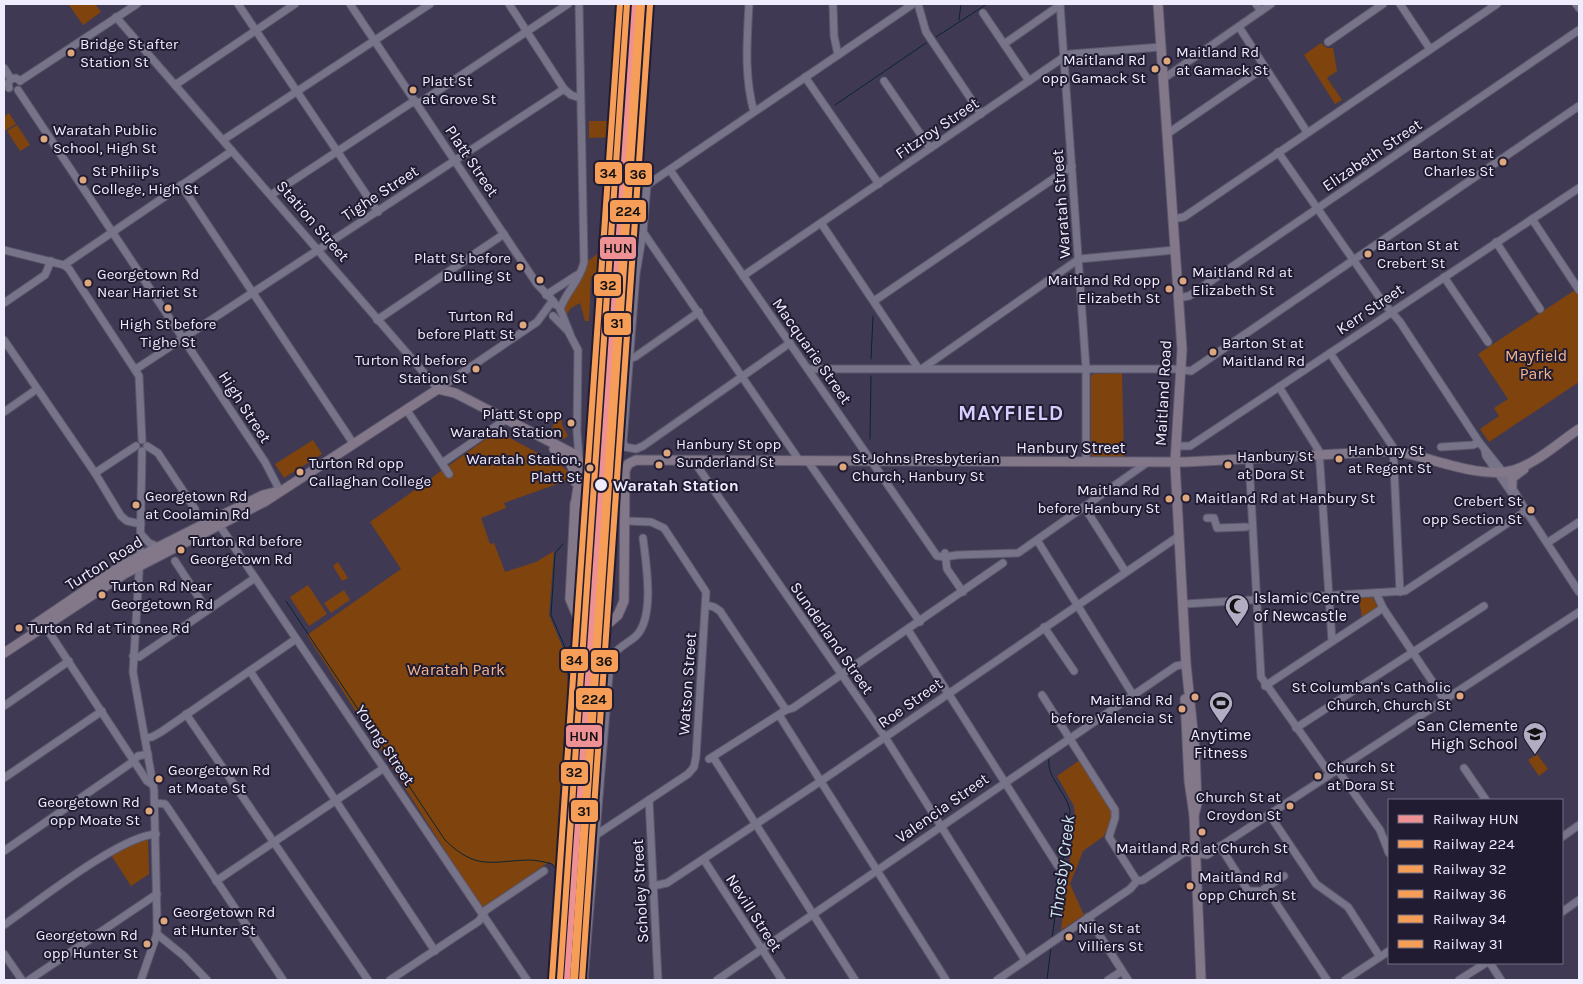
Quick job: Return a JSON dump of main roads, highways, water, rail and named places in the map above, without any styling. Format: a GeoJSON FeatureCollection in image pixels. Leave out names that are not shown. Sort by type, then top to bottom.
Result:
{"type":"FeatureCollection","features":[{"type":"Feature","properties":{"kind":"main road","name":"Maitland Road"},"geometry":{"type":"LineString","coordinates":[[1158,4],[1176,250],[1182,371],[1175,462],[1186,664],[1195,750],[1197,804],[1194,815],[1201,980]]}},
{"type":"Feature","properties":{"kind":"main road","name":"Turton Road"},"geometry":{"type":"LineString","coordinates":[[4,653],[139,566],[266,502],[353,443],[438,389],[450,391],[505,420]]}},
{"type":"Feature","properties":{"kind":"main road"},"geometry":{"type":"LineString","coordinates":[[505,420],[570,451],[579,458],[577,475]]}},
{"type":"Feature","properties":{"kind":"main road"},"geometry":{"type":"LineString","coordinates":[[505,420],[563,454],[572,464],[577,475]]}},
{"type":"Feature","properties":{"kind":"main road"},"geometry":{"type":"LineString","coordinates":[[1512,486],[1512,478],[1539,456],[1579,429]]}},
{"type":"Feature","properties":{"kind":"main road"},"geometry":{"type":"LineString","coordinates":[[570,451],[577,475]]}},
{"type":"Feature","properties":{"kind":"main road","name":"Hanbury Street"},"geometry":{"type":"LineString","coordinates":[[577,475],[570,599],[578,618],[595,625],[610,622],[618,615],[624,601],[625,474],[628,464],[638,459],[1175,462],[1394,452],[1417,455],[1459,468],[1515,470],[1539,456]]}},
{"type":"Feature","properties":{"kind":"main road","name":"Turton Road"},"geometry":{"type":"LineString","coordinates":[[4,645],[92,584],[140,556],[263,495],[280,491]]}},
{"type":"Feature","properties":{"kind":"waterway"},"geometry":{"type":"LineString","coordinates":[[959,20],[961,4]]}},
{"type":"Feature","properties":{"kind":"waterway"},"geometry":{"type":"LineString","coordinates":[[936,37],[987,4]]}},
{"type":"Feature","properties":{"kind":"waterway"},"geometry":{"type":"LineString","coordinates":[[835,105],[926,43]]}},
{"type":"Feature","properties":{"kind":"waterway"},"geometry":{"type":"LineString","coordinates":[[871,359],[873,316]]}},
{"type":"Feature","properties":{"kind":"waterway"},"geometry":{"type":"LineString","coordinates":[[870,439],[871,376]]}},
{"type":"Feature","properties":{"kind":"waterway"},"geometry":{"type":"LineString","coordinates":[[583,531],[587,526],[586,492]]}},
{"type":"Feature","properties":{"kind":"waterway"},"geometry":{"type":"LineString","coordinates":[[559,980],[575,741],[566,650],[551,615],[555,553],[563,544]]}},
{"type":"Feature","properties":{"kind":"waterway"},"geometry":{"type":"LineString","coordinates":[[286,601],[445,840],[456,850],[476,860],[485,862],[532,860],[552,864],[565,879]]}},
{"type":"Feature","properties":{"kind":"waterway"},"geometry":{"type":"LineString","coordinates":[[600,648],[604,648],[606,642]]}},
{"type":"Feature","properties":{"kind":"waterway"},"geometry":{"type":"LineString","coordinates":[[566,649],[570,646],[584,647]]}},
{"type":"Feature","properties":{"kind":"waterway","name":"Throsby Creek"},"geometry":{"type":"LineString","coordinates":[[1049,759],[1051,772],[1070,811],[1052,938]]}},
{"type":"Feature","properties":{"kind":"waterway","name":"Throsby Creek"},"geometry":{"type":"LineString","coordinates":[[1047,980],[1051,947]]}},
{"type":"Feature","properties":{"kind":"railway"},"geometry":{"type":"LineString","coordinates":[[573,980],[598,639],[609,577],[615,385],[644,4]]}},
{"type":"Feature","properties":{"kind":"rail line","name":"34"},"geometry":{"type":"LineString","coordinates":[[552,979],[620,4]]}},
{"type":"Feature","properties":{"kind":"rail line","name":"32"},"geometry":{"type":"LineString","coordinates":[[560,979],[627,4]]}},
{"type":"Feature","properties":{"kind":"rail line","name":"HUN"},"geometry":{"type":"LineString","coordinates":[[567,980],[635,4]]}},
{"type":"Feature","properties":{"kind":"rail line","name":"31"},"geometry":{"type":"LineString","coordinates":[[573,980],[639,5]]}},
{"type":"Feature","properties":{"kind":"rail line","name":"224"},"geometry":{"type":"LineString","coordinates":[[575,980],[642,5]]}},
{"type":"Feature","properties":{"kind":"rail line","name":"36"},"geometry":{"type":"LineString","coordinates":[[582,980],[650,5]]}},
{"type":"Feature","properties":{"kind":"place","name":"Bridge St after Station St"},"geometry":{"type":"Point","coordinates":[71,53]}},
{"type":"Feature","properties":{"kind":"place","name":"Maitland Rd at Gamack St"},"geometry":{"type":"Point","coordinates":[1167,61]}},
{"type":"Feature","properties":{"kind":"place","name":"Maitland Rd opp Gamack St"},"geometry":{"type":"Point","coordinates":[1155,69]}},
{"type":"Feature","properties":{"kind":"place","name":"Platt St at Grove St"},"geometry":{"type":"Point","coordinates":[413,90]}},
{"type":"Feature","properties":{"kind":"place","name":"Waratah Public School, High St"},"geometry":{"type":"Point","coordinates":[44,139]}},
{"type":"Feature","properties":{"kind":"place","name":"Barton St at Charles St"},"geometry":{"type":"Point","coordinates":[1503,162]}},
{"type":"Feature","properties":{"kind":"place","name":"St Philip's College, High St"},"geometry":{"type":"Point","coordinates":[83,180]}},
{"type":"Feature","properties":{"kind":"place","name":"Barton St at Crebert St"},"geometry":{"type":"Point","coordinates":[1368,254]}},
{"type":"Feature","properties":{"kind":"place","name":"Platt St before Dulling St"},"geometry":{"type":"Point","coordinates":[520,267]}},
{"type":"Feature","properties":{"kind":"place","name":"Maitland Rd at Elizabeth St"},"geometry":{"type":"Point","coordinates":[1183,281]}},
{"type":"Feature","properties":{"kind":"place","name":"Georgetown Rd Near Harriet St"},"geometry":{"type":"Point","coordinates":[88,283]}},
{"type":"Feature","properties":{"kind":"place","name":"Maitland Rd opp Elizabeth St"},"geometry":{"type":"Point","coordinates":[1169,289]}},
{"type":"Feature","properties":{"kind":"place","name":"High St before Tighe St"},"geometry":{"type":"Point","coordinates":[168,308]}},
{"type":"Feature","properties":{"kind":"place","name":"Turton Rd before Platt St"},"geometry":{"type":"Point","coordinates":[523,325]}},
{"type":"Feature","properties":{"kind":"place","name":"Barton St at Maitland Rd"},"geometry":{"type":"Point","coordinates":[1213,352]}},
{"type":"Feature","properties":{"kind":"place","name":"Turton Rd before Station St"},"geometry":{"type":"Point","coordinates":[476,369]}},
{"type":"Feature","properties":{"kind":"place","name":"Platt St opp Waratah Station"},"geometry":{"type":"Point","coordinates":[571,423]}},
{"type":"Feature","properties":{"kind":"place","name":"Hanbury St opp Sunderland St"},"geometry":{"type":"Point","coordinates":[667,453]}},
{"type":"Feature","properties":{"kind":"place","name":"Hanbury St at Regent St"},"geometry":{"type":"Point","coordinates":[1339,459]}},
{"type":"Feature","properties":{"kind":"place","name":"Hanbury St at Dora St"},"geometry":{"type":"Point","coordinates":[1228,465]}},
{"type":"Feature","properties":{"kind":"place","name":"St Johns Presbyterian Church, Hanbury St"},"geometry":{"type":"Point","coordinates":[843,467]}},
{"type":"Feature","properties":{"kind":"place","name":"Waratah Station, Platt St"},"geometry":{"type":"Point","coordinates":[590,468]}},
{"type":"Feature","properties":{"kind":"place","name":"Turton Rd opp Callaghan College"},"geometry":{"type":"Point","coordinates":[300,472]}},
{"type":"Feature","properties":{"kind":"place","name":"Waratah Station"},"geometry":{"type":"Point","coordinates":[601,485]}},
{"type":"Feature","properties":{"kind":"place","name":"Maitland Rd at Hanbury St"},"geometry":{"type":"Point","coordinates":[1186,498]}},
{"type":"Feature","properties":{"kind":"place","name":"Maitland Rd before Hanbury St"},"geometry":{"type":"Point","coordinates":[1169,499]}},
{"type":"Feature","properties":{"kind":"place","name":"Georgetown Rd at Coolamin Rd"},"geometry":{"type":"Point","coordinates":[136,505]}},
{"type":"Feature","properties":{"kind":"place","name":"Crebert St opp Section St"},"geometry":{"type":"Point","coordinates":[1531,510]}},
{"type":"Feature","properties":{"kind":"place","name":"Turton Rd before Georgetown Rd"},"geometry":{"type":"Point","coordinates":[181,550]}},
{"type":"Feature","properties":{"kind":"place","name":"Turton Rd Near Georgetown Rd"},"geometry":{"type":"Point","coordinates":[102,595]}},
{"type":"Feature","properties":{"kind":"place","name":"Islamic Centre of Newcastle"},"geometry":{"type":"Point","coordinates":[1237,627]}},
{"type":"Feature","properties":{"kind":"place","name":"Turton Rd at Tinonee Rd"},"geometry":{"type":"Point","coordinates":[19,628]}},
{"type":"Feature","properties":{"kind":"place","name":"St Columban's Catholic Church, Church St"},"geometry":{"type":"Point","coordinates":[1460,696]}},
{"type":"Feature","properties":{"kind":"place","name":"Maitland Rd before Valencia St"},"geometry":{"type":"Point","coordinates":[1182,709]}},
{"type":"Feature","properties":{"kind":"place","name":"Anytime Fitness"},"geometry":{"type":"Point","coordinates":[1221,724]}},
{"type":"Feature","properties":{"kind":"place","name":"San Clemente High School"},"geometry":{"type":"Point","coordinates":[1535,755]}},
{"type":"Feature","properties":{"kind":"place","name":"Church St at Dora St"},"geometry":{"type":"Point","coordinates":[1318,776]}},
{"type":"Feature","properties":{"kind":"place","name":"Georgetown Rd at Moate St"},"geometry":{"type":"Point","coordinates":[159,779]}},
{"type":"Feature","properties":{"kind":"place","name":"Church St at Croydon St"},"geometry":{"type":"Point","coordinates":[1290,806]}},
{"type":"Feature","properties":{"kind":"place","name":"Georgetown Rd opp Moate St"},"geometry":{"type":"Point","coordinates":[149,811]}},
{"type":"Feature","properties":{"kind":"place","name":"Maitland Rd at Church St"},"geometry":{"type":"Point","coordinates":[1202,832]}},
{"type":"Feature","properties":{"kind":"place","name":"Maitland Rd opp Church St"},"geometry":{"type":"Point","coordinates":[1190,886]}},
{"type":"Feature","properties":{"kind":"place","name":"Georgetown Rd at Hunter St"},"geometry":{"type":"Point","coordinates":[164,921]}},
{"type":"Feature","properties":{"kind":"place","name":"Nile St at Villiers St"},"geometry":{"type":"Point","coordinates":[1069,937]}},
{"type":"Feature","properties":{"kind":"place","name":"Georgetown Rd opp Hunter St"},"geometry":{"type":"Point","coordinates":[147,944]}},
{"type":"Feature","properties":{"kind":"district","name":"MAYFIELD"},"geometry":{"type":"Point","coordinates":[1011,413]}},
{"type":"Feature","properties":{"kind":"park label","name":"Mayfield Park"},"geometry":{"type":"Point","coordinates":[1536,364]}},
{"type":"Feature","properties":{"kind":"park label","name":"Waratah Park"},"geometry":{"type":"Point","coordinates":[456,669]}}]}
